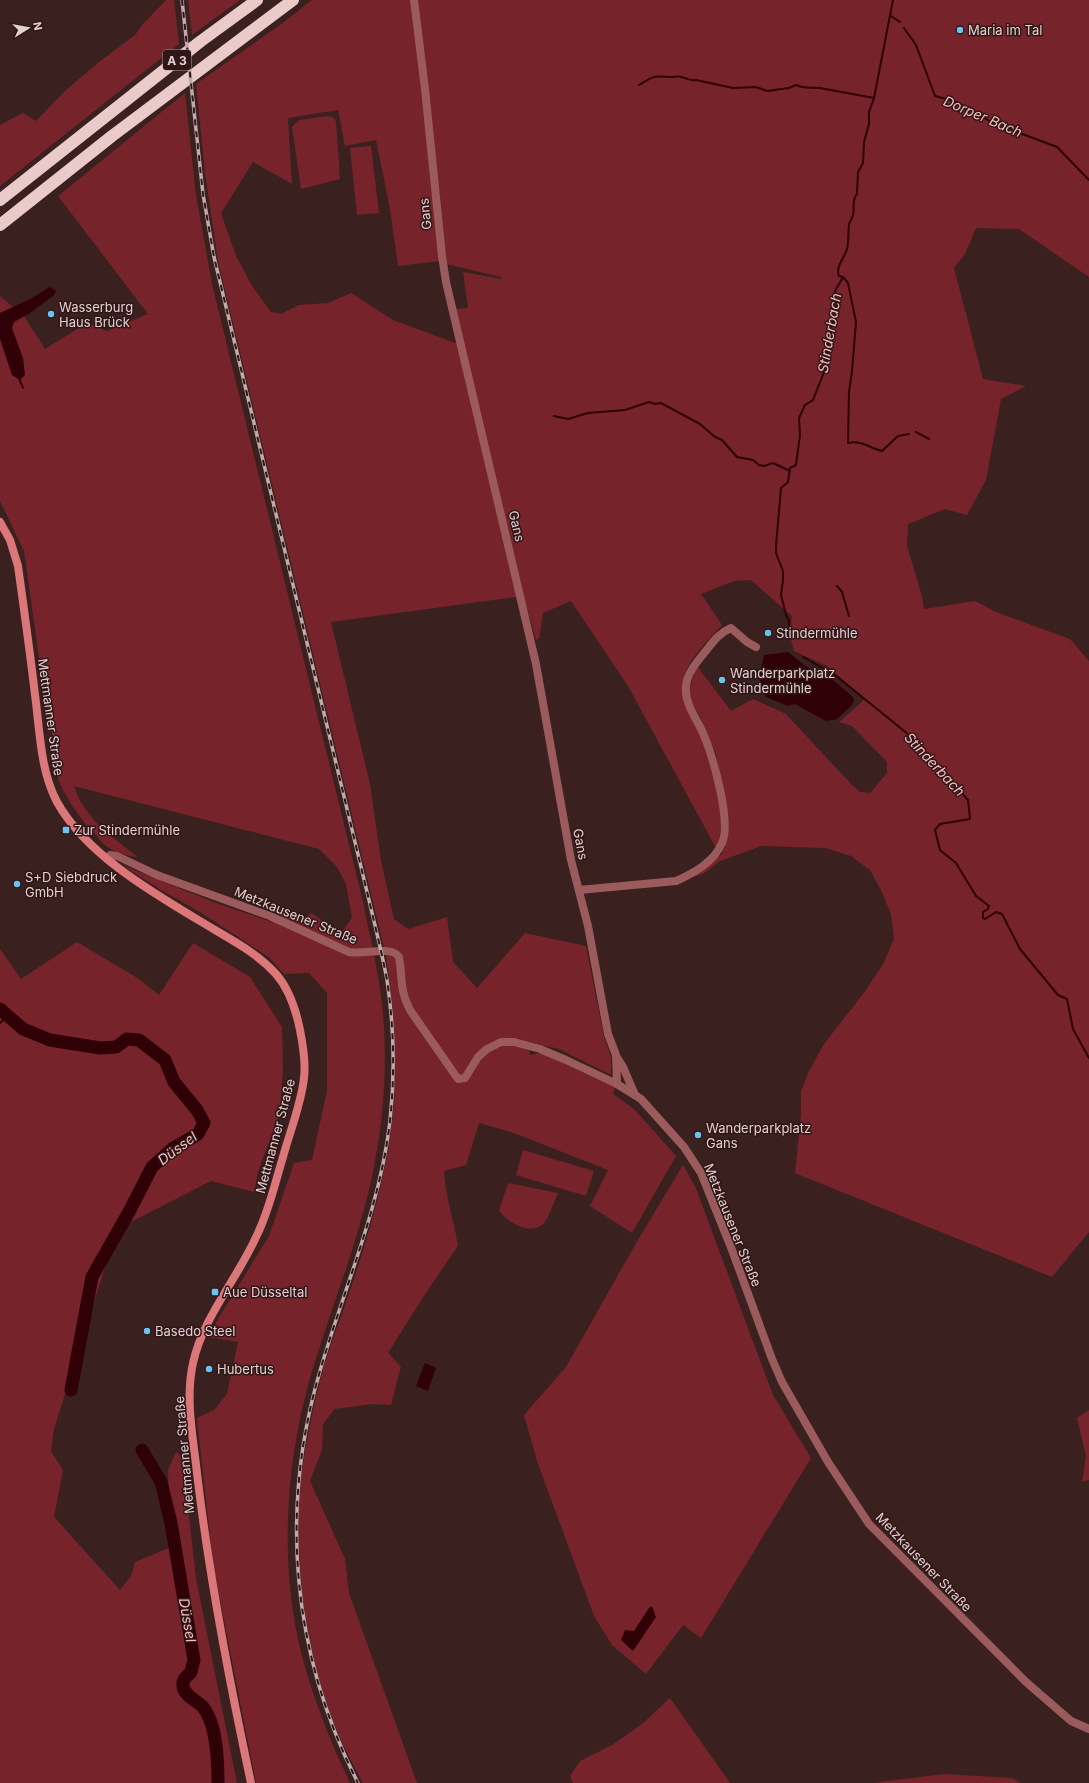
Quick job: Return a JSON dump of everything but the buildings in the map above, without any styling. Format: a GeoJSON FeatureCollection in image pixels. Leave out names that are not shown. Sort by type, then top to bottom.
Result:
{"type":"FeatureCollection","features":[{"type":"Feature","properties":{"kind":"highway","name":"A 3"},"geometry":{"type":"LineString","coordinates":[[0,200],[99,121],[257,0]]}},
{"type":"Feature","properties":{"kind":"highway","name":"A 3"},"geometry":{"type":"LineString","coordinates":[[0,226],[112,136],[294,0]]}},
{"type":"Feature","properties":{"kind":"main road","name":"Mettmanner Straße"},"geometry":{"type":"LineString","coordinates":[[0,522],[10,540],[18,566],[45,770],[58,803],[72,824],[88,842],[107,858],[174,905],[245,948],[264,962],[278,976],[286,988],[300,1033],[304,1075],[301,1094],[270,1203],[258,1235],[205,1329],[193,1363],[190,1381],[191,1418],[208,1564],[251,1783]]}},
{"type":"Feature","properties":{"kind":"street","name":"Gans"},"geometry":{"type":"LineString","coordinates":[[414,0],[446,282],[536,664],[571,860],[588,926],[601,1003],[608,1034],[635,1095]]}},
{"type":"Feature","properties":{"kind":"street"},"geometry":{"type":"LineString","coordinates":[[579,890],[676,881],[688,876],[702,867],[719,850],[723,842],[726,827],[718,783],[707,743],[688,701],[686,686],[692,668],[714,640],[725,630],[731,628],[756,648]]}},
{"type":"Feature","properties":{"kind":"street","name":"Metzkausener Straße"},"geometry":{"type":"LineString","coordinates":[[107,858],[110,855],[117,856],[157,875],[270,916],[349,952],[359,954],[386,950],[392,951],[399,957],[401,987],[405,1001],[458,1079],[465,1078],[478,1057],[487,1049],[501,1042],[514,1042],[540,1049],[617,1084],[641,1100],[684,1147],[701,1173],[782,1382],[828,1462],[868,1524],[1026,1682],[1071,1721],[1089,1729]]}},
{"type":"Feature","properties":{"kind":"street","name":"Gans"},"geometry":{"type":"LineString","coordinates":[[616,1055],[617,1084]]}},
{"type":"Feature","properties":{"kind":"shaded area"},"geometry":{"type":"Polygon","coordinates":[[[166,0],[174,0],[179,44],[0,186],[0,125],[23,113],[36,121],[64,92],[99,62],[135,35],[143,24],[166,0]]]}},
{"type":"Feature","properties":{"kind":"shaded area"},"geometry":{"type":"Polygon","coordinates":[[[188,0],[240,0],[192,35],[188,0]]]}},
{"type":"Feature","properties":{"kind":"shaded area"},"geometry":{"type":"Polygon","coordinates":[[[312,0],[1089,0],[1089,277],[1019,229],[976,228],[965,254],[954,268],[983,379],[1026,386],[1001,399],[986,480],[967,515],[945,509],[908,524],[907,546],[922,596],[924,609],[975,601],[996,612],[1070,639],[1089,661],[1089,1232],[1052,1277],[795,1173],[801,1115],[801,1092],[809,1071],[824,1044],[866,990],[883,964],[894,939],[891,914],[881,890],[870,870],[851,856],[826,848],[761,846],[720,861],[703,874],[693,877],[722,854],[728,838],[725,804],[716,754],[701,719],[690,699],[689,689],[697,666],[731,711],[753,699],[786,714],[851,784],[860,792],[870,793],[887,773],[887,762],[852,726],[839,722],[865,699],[827,666],[794,651],[790,636],[792,616],[751,580],[734,581],[701,594],[722,625],[693,658],[685,674],[683,688],[709,759],[719,796],[721,814],[720,831],[716,848],[628,686],[571,601],[543,613],[539,639],[536,640],[526,604],[515,597],[331,622],[370,784],[381,861],[394,919],[408,929],[447,917],[453,962],[477,988],[525,933],[586,946],[604,1037],[611,1057],[611,1075],[559,1049],[527,1042],[530,1055],[541,1053],[615,1087],[613,1094],[634,1109],[676,1156],[632,1233],[590,1206],[608,1170],[514,1133],[479,1123],[466,1165],[444,1171],[446,1190],[458,1246],[427,1291],[388,1353],[401,1367],[391,1405],[373,1404],[335,1409],[323,1424],[322,1450],[310,1481],[345,1559],[349,1593],[417,1783],[363,1783],[341,1739],[321,1685],[314,1660],[304,1610],[301,1584],[299,1498],[305,1451],[322,1373],[365,1244],[383,1174],[394,1106],[395,1056],[392,1006],[386,956],[218,261],[205,173],[196,84],[280,25],[312,0]],[[338,110],[288,118],[292,184],[253,162],[221,213],[236,256],[252,286],[271,312],[281,314],[299,305],[328,303],[351,293],[393,320],[458,344],[456,309],[468,308],[463,272],[501,279],[501,277],[446,264],[440,261],[398,266],[390,209],[376,140],[345,146],[338,110]]]}},
{"type":"Feature","properties":{"kind":"shaded area"},"geometry":{"type":"Polygon","coordinates":[[[185,93],[196,195],[212,284],[363,902],[376,962],[382,1003],[385,1045],[384,1088],[380,1130],[372,1178],[349,1260],[313,1368],[304,1403],[296,1439],[288,1513],[290,1588],[295,1624],[303,1660],[324,1723],[350,1783],[256,1783],[213,1564],[197,1418],[214,1410],[227,1394],[238,1342],[207,1337],[269,1236],[294,1163],[312,1160],[327,1091],[327,993],[309,973],[284,974],[270,958],[200,912],[161,890],[122,865],[216,903],[272,922],[281,908],[304,920],[311,913],[341,933],[352,918],[346,884],[337,867],[319,849],[74,786],[85,808],[100,826],[138,857],[116,851],[107,847],[101,841],[72,805],[59,781],[55,768],[53,756],[54,744],[42,679],[24,551],[0,501],[0,296],[24,316],[45,349],[87,323],[107,331],[148,314],[58,196],[185,93]]]}},
{"type":"Feature","properties":{"kind":"shaded area"},"geometry":{"type":"Polygon","coordinates":[[[329,116],[334,118],[336,122],[340,179],[301,189],[292,127],[299,120],[329,116]]]}},
{"type":"Feature","properties":{"kind":"shaded area"},"geometry":{"type":"Polygon","coordinates":[[[371,146],[379,213],[357,215],[350,148],[371,146]]]}},
{"type":"Feature","properties":{"kind":"shaded area"},"geometry":{"type":"Polygon","coordinates":[[[50,287],[56,291],[54,295],[30,313],[14,322],[12,328],[23,358],[25,375],[20,380],[12,375],[0,339],[0,313],[30,299],[50,287]]]}},
{"type":"Feature","properties":{"kind":"shaded area"},"geometry":{"type":"Polygon","coordinates":[[[788,652],[807,667],[832,679],[854,698],[852,705],[837,719],[826,721],[795,704],[788,706],[766,697],[759,678],[764,655],[788,652]]]}},
{"type":"Feature","properties":{"kind":"shaded area"},"geometry":{"type":"Polygon","coordinates":[[[77,942],[139,979],[159,995],[193,943],[250,977],[282,1027],[283,1070],[280,1112],[258,1172],[254,1192],[211,1181],[117,1229],[54,1429],[51,1451],[63,1470],[54,1517],[120,1590],[131,1576],[135,1562],[171,1547],[168,1470],[176,1452],[182,1456],[196,1578],[237,1783],[0,1783],[0,949],[21,979],[77,942]]]}},
{"type":"Feature","properties":{"kind":"shaded area"},"geometry":{"type":"Polygon","coordinates":[[[523,1150],[594,1171],[586,1196],[516,1175],[523,1150]]]}},
{"type":"Feature","properties":{"kind":"shaded area"},"geometry":{"type":"Polygon","coordinates":[[[683,1165],[695,1186],[773,1395],[811,1458],[701,1638],[683,1625],[646,1674],[612,1645],[594,1616],[537,1461],[524,1415],[566,1367],[635,1245],[683,1165]]]}},
{"type":"Feature","properties":{"kind":"shaded area"},"geometry":{"type":"Polygon","coordinates":[[[508,1183],[558,1193],[543,1224],[532,1229],[525,1228],[513,1223],[499,1211],[508,1183]]]}},
{"type":"Feature","properties":{"kind":"shaded area"},"geometry":{"type":"Polygon","coordinates":[[[425,1363],[436,1368],[428,1391],[416,1386],[425,1363]]]}},
{"type":"Feature","properties":{"kind":"shaded area"},"geometry":{"type":"Polygon","coordinates":[[[1089,1410],[1089,1480],[1082,1482],[1086,1456],[1077,1418],[1089,1410]]]}},
{"type":"Feature","properties":{"kind":"shaded area"},"geometry":{"type":"Polygon","coordinates":[[[652,1606],[656,1617],[633,1651],[621,1640],[625,1630],[634,1631],[649,1608],[652,1606]]]}},
{"type":"Feature","properties":{"kind":"shaded area"},"geometry":{"type":"Polygon","coordinates":[[[670,1698],[730,1783],[573,1783],[570,1776],[580,1761],[612,1745],[642,1724],[670,1698]]]}},
{"type":"Feature","properties":{"kind":"shaded area"},"geometry":{"type":"Polygon","coordinates":[[[944,1774],[1012,1778],[1021,1783],[873,1783],[944,1774]]]}},
{"type":"Feature","properties":{"kind":"waterway","name":"Stinderbach"},"geometry":{"type":"LineString","coordinates":[[791,635],[789,632],[789,621],[781,595],[783,571],[776,553],[781,488],[788,482],[790,468],[796,465],[800,435],[799,418],[805,405],[813,400],[826,367],[829,332],[835,316],[837,302],[835,291],[843,277],[839,276],[838,269],[848,246],[849,224],[854,212],[858,172],[863,163],[864,142],[869,124],[869,112],[874,98],[893,0]]}},
{"type":"Feature","properties":{"kind":"waterway","name":"Dorper Bach"},"geometry":{"type":"LineString","coordinates":[[891,16],[900,22]]}},
{"type":"Feature","properties":{"kind":"waterway","name":"Dorper Bach"},"geometry":{"type":"LineString","coordinates":[[904,28],[916,45],[935,96],[954,101],[993,123],[1005,125],[1017,132],[1057,147],[1089,180]]}},
{"type":"Feature","properties":{"kind":"waterway"},"geometry":{"type":"LineString","coordinates":[[639,85],[657,76],[683,77],[690,80],[733,88],[756,87],[767,91],[789,88],[796,85],[874,98]]}},
{"type":"Feature","properties":{"kind":"waterway"},"geometry":{"type":"LineString","coordinates":[[843,277],[848,283],[856,322],[849,392],[848,443],[861,443],[882,451],[898,436],[909,434]]}},
{"type":"Feature","properties":{"kind":"waterway"},"geometry":{"type":"LineString","coordinates":[[19,378],[23,388]]}},
{"type":"Feature","properties":{"kind":"waterway"},"geometry":{"type":"LineString","coordinates":[[554,416],[568,419],[588,413],[625,410],[649,402],[655,404],[661,403],[700,424],[715,437],[722,440],[737,457],[753,460],[759,465],[764,466],[773,463],[790,471]]}},
{"type":"Feature","properties":{"kind":"waterway"},"geometry":{"type":"LineString","coordinates":[[916,432],[929,439]]}},
{"type":"Feature","properties":{"kind":"waterway"},"geometry":{"type":"LineString","coordinates":[[837,586],[842,592],[849,616]]}},
{"type":"Feature","properties":{"kind":"waterway","name":"Stinderbach"},"geometry":{"type":"LineString","coordinates":[[803,657],[835,675],[914,739],[968,800],[970,819],[940,824],[935,830],[940,850],[956,863],[976,896],[989,906],[988,909],[983,912],[983,918],[985,919],[996,912],[1002,914],[1020,949],[1058,995],[1067,999],[1073,1029],[1089,1058]]}},
{"type":"Feature","properties":{"kind":"waterway","name":"Düssel"},"geometry":{"type":"LineString","coordinates":[[0,1009],[23,1029],[50,1040],[100,1048],[116,1047],[127,1039],[139,1040],[165,1060],[174,1082],[197,1110],[204,1123],[198,1134],[172,1149],[152,1167],[130,1210],[92,1277],[71,1390]]}},
{"type":"Feature","properties":{"kind":"waterway"},"geometry":{"type":"LineString","coordinates":[[0,1023],[8,1015]]}},
{"type":"Feature","properties":{"kind":"waterway","name":"Düssel"},"geometry":{"type":"LineString","coordinates":[[142,1450],[161,1482],[171,1523],[194,1660],[191,1672],[183,1681],[184,1689],[188,1695],[203,1707],[211,1723],[216,1744],[218,1783]]}},
{"type":"Feature","properties":{"kind":"railway"},"geometry":{"type":"LineString","coordinates":[[182,0],[203,194],[214,257],[378,940],[387,980],[391,1015],[393,1086],[385,1153],[370,1216],[320,1371],[307,1423],[299,1476],[297,1528],[299,1581],[306,1633],[318,1684],[336,1734],[358,1783]]}},
{"type":"Feature","properties":{"kind":"place","name":"Maria im Tal"},"geometry":{"type":"Point","coordinates":[960,30]}},
{"type":"Feature","properties":{"kind":"place","name":"Wasserburg Haus Brück"},"geometry":{"type":"Point","coordinates":[51,314]}},
{"type":"Feature","properties":{"kind":"place","name":"Stindermühle"},"geometry":{"type":"Point","coordinates":[768,633]}},
{"type":"Feature","properties":{"kind":"place","name":"Wanderparkplatz Stindermühle"},"geometry":{"type":"Point","coordinates":[722,680]}},
{"type":"Feature","properties":{"kind":"place","name":"Zur Stindermühle"},"geometry":{"type":"Point","coordinates":[66,830]}},
{"type":"Feature","properties":{"kind":"place","name":"S+D Siebdruck GmbH"},"geometry":{"type":"Point","coordinates":[17,884]}},
{"type":"Feature","properties":{"kind":"place","name":"Wanderparkplatz Gans"},"geometry":{"type":"Point","coordinates":[698,1135]}},
{"type":"Feature","properties":{"kind":"place","name":"Aue Düsseltal"},"geometry":{"type":"Point","coordinates":[215,1292]}},
{"type":"Feature","properties":{"kind":"place","name":"Basedo Steel"},"geometry":{"type":"Point","coordinates":[147,1331]}},
{"type":"Feature","properties":{"kind":"place","name":"Hubertus"},"geometry":{"type":"Point","coordinates":[209,1369]}}]}
